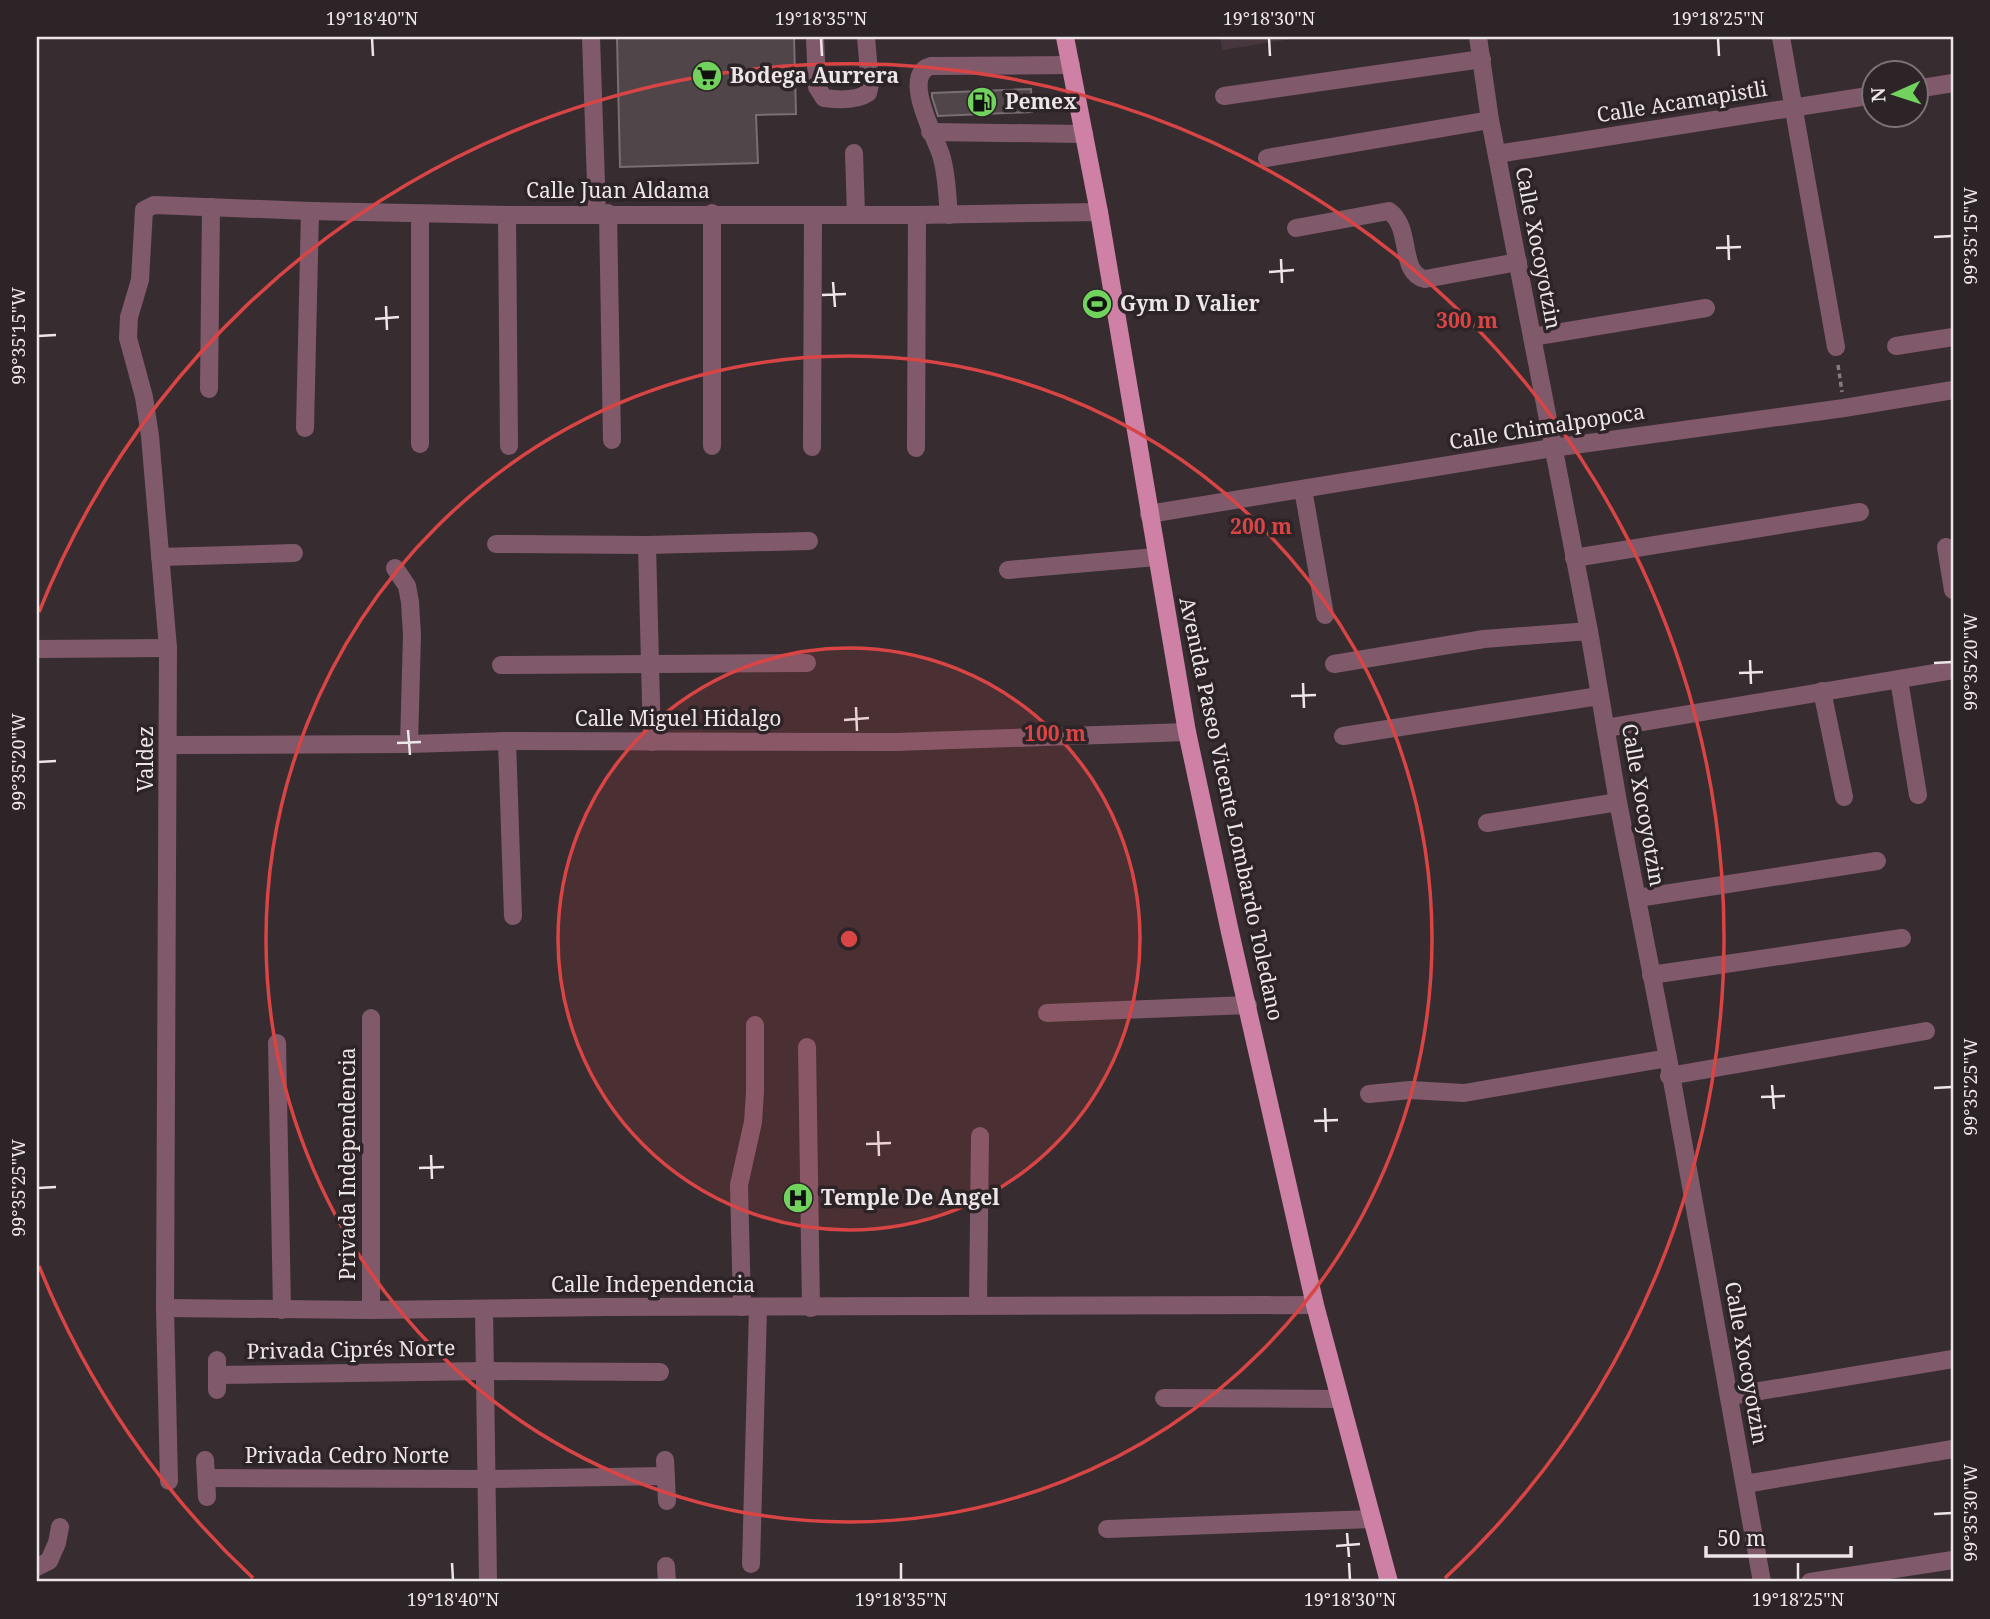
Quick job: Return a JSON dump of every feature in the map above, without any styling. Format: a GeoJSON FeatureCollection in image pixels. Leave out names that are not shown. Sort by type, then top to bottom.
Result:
{"type":"FeatureCollection","features":[{"type":"Feature","properties":{"kind":"main road","name":"Avenida Paseo Vicente Lombardo Toledano"},"geometry":{"type":"LineString","coordinates":[[1065,37],[1099,212],[1187,732],[1315,1306],[1389,1582]]}},
{"type":"Feature","properties":{"kind":"street"},"geometry":{"type":"LineString","coordinates":[[591,37],[612,440]]}},
{"type":"Feature","properties":{"kind":"street"},"geometry":{"type":"LineString","coordinates":[[815,37],[817,86],[824,98],[830,99],[862,97],[868,93],[870,84],[866,37]]}},
{"type":"Feature","properties":{"kind":"street","name":"Calle Xocoyotzin"},"geometry":{"type":"LineString","coordinates":[[1478,37],[1490,120],[1589,631],[1762,1582]]}},
{"type":"Feature","properties":{"kind":"street"},"geometry":{"type":"LineString","coordinates":[[1781,37],[1836,347]]}},
{"type":"Feature","properties":{"kind":"street"},"geometry":{"type":"LineString","coordinates":[[1224,96],[1482,59]]}},
{"type":"Feature","properties":{"kind":"street"},"geometry":{"type":"LineString","coordinates":[[949,215],[943,164],[920,96],[920,74],[926,66],[1071,65]]}},
{"type":"Feature","properties":{"kind":"street"},"geometry":{"type":"LineString","coordinates":[[1930,87],[1953,83]]}},
{"type":"Feature","properties":{"kind":"street","name":"Calle Acamapistli"},"geometry":{"type":"LineString","coordinates":[[1497,154],[1860,97]]}},
{"type":"Feature","properties":{"kind":"street"},"geometry":{"type":"LineString","coordinates":[[1267,158],[1490,120]]}},
{"type":"Feature","properties":{"kind":"street"},"geometry":{"type":"LineString","coordinates":[[930,132],[1084,134]]}},
{"type":"Feature","properties":{"kind":"street"},"geometry":{"type":"LineString","coordinates":[[854,153],[856,215]]}},
{"type":"Feature","properties":{"kind":"street","name":"Calle Juan Aldama"},"geometry":{"type":"LineString","coordinates":[[142,215],[144,210],[154,205],[507,215],[949,215],[1099,212]]}},
{"type":"Feature","properties":{"kind":"street"},"geometry":{"type":"LineString","coordinates":[[209,389],[211,207]]}},
{"type":"Feature","properties":{"kind":"street"},"geometry":{"type":"LineString","coordinates":[[305,428],[310,211]]}},
{"type":"Feature","properties":{"kind":"street"},"geometry":{"type":"LineString","coordinates":[[1296,228],[1389,211],[1402,227],[1411,271],[1416,277],[1425,279],[1518,262]]}},
{"type":"Feature","properties":{"kind":"street"},"geometry":{"type":"LineString","coordinates":[[420,214],[420,444]]}},
{"type":"Feature","properties":{"kind":"street"},"geometry":{"type":"LineString","coordinates":[[712,214],[712,446]]}},
{"type":"Feature","properties":{"kind":"street","name":"Valdez"},"geometry":{"type":"LineString","coordinates":[[142,215],[140,280],[129,317],[128,338],[144,397],[150,436],[168,648],[164,1308]]}},
{"type":"Feature","properties":{"kind":"street"},"geometry":{"type":"LineString","coordinates":[[507,215],[509,446]]}},
{"type":"Feature","properties":{"kind":"street"},"geometry":{"type":"LineString","coordinates":[[812,447],[813,215]]}},
{"type":"Feature","properties":{"kind":"street"},"geometry":{"type":"LineString","coordinates":[[916,448],[917,215]]}},
{"type":"Feature","properties":{"kind":"street"},"geometry":{"type":"LineString","coordinates":[[1532,337],[1706,308]]}},
{"type":"Feature","properties":{"kind":"street"},"geometry":{"type":"LineString","coordinates":[[1896,346],[1953,337]]}},
{"type":"Feature","properties":{"kind":"street","name":"Calle Chimalpopoca"},"geometry":{"type":"LineString","coordinates":[[1149,514],[1552,448],[1844,408],[1953,390]]}},
{"type":"Feature","properties":{"kind":"street"},"geometry":{"type":"LineString","coordinates":[[1303,489],[1325,615]]}},
{"type":"Feature","properties":{"kind":"street"},"geometry":{"type":"LineString","coordinates":[[1574,558],[1860,512]]}},
{"type":"Feature","properties":{"kind":"street"},"geometry":{"type":"LineString","coordinates":[[496,544],[647,545],[809,541]]}},
{"type":"Feature","properties":{"kind":"street"},"geometry":{"type":"LineString","coordinates":[[647,545],[652,742]]}},
{"type":"Feature","properties":{"kind":"street"},"geometry":{"type":"LineString","coordinates":[[1946,547],[1953,590]]}},
{"type":"Feature","properties":{"kind":"street"},"geometry":{"type":"LineString","coordinates":[[160,557],[294,553]]}},
{"type":"Feature","properties":{"kind":"street"},"geometry":{"type":"LineString","coordinates":[[1008,570],[1156,557]]}},
{"type":"Feature","properties":{"kind":"street"},"geometry":{"type":"LineString","coordinates":[[395,568],[407,586],[410,602],[412,635],[408,744]]}},
{"type":"Feature","properties":{"kind":"street"},"geometry":{"type":"LineString","coordinates":[[1334,664],[1485,639],[1589,631]]}},
{"type":"Feature","properties":{"kind":"street"},"geometry":{"type":"LineString","coordinates":[[37,649],[168,648]]}},
{"type":"Feature","properties":{"kind":"street"},"geometry":{"type":"LineString","coordinates":[[501,665],[807,663]]}},
{"type":"Feature","properties":{"kind":"street"},"geometry":{"type":"LineString","coordinates":[[1606,728],[1953,670]]}},
{"type":"Feature","properties":{"kind":"street"},"geometry":{"type":"LineString","coordinates":[[1899,680],[1918,795]]}},
{"type":"Feature","properties":{"kind":"street"},"geometry":{"type":"LineString","coordinates":[[1822,691],[1844,797]]}},
{"type":"Feature","properties":{"kind":"street"},"geometry":{"type":"LineString","coordinates":[[1343,736],[1599,696]]}},
{"type":"Feature","properties":{"kind":"street","name":"Calle Miguel Hidalgo"},"geometry":{"type":"LineString","coordinates":[[169,745],[506,741],[896,743],[1187,732]]}},
{"type":"Feature","properties":{"kind":"street"},"geometry":{"type":"LineString","coordinates":[[506,741],[513,916]]}},
{"type":"Feature","properties":{"kind":"street"},"geometry":{"type":"LineString","coordinates":[[1487,823],[1618,802]]}},
{"type":"Feature","properties":{"kind":"street"},"geometry":{"type":"LineString","coordinates":[[1637,898],[1877,861]]}},
{"type":"Feature","properties":{"kind":"street"},"geometry":{"type":"LineString","coordinates":[[1651,975],[1902,938]]}},
{"type":"Feature","properties":{"kind":"street"},"geometry":{"type":"LineString","coordinates":[[1047,1013],[1248,1005]]}},
{"type":"Feature","properties":{"kind":"street","name":"Privada Independencia"},"geometry":{"type":"LineString","coordinates":[[371,1018],[371,1310]]}},
{"type":"Feature","properties":{"kind":"street"},"geometry":{"type":"LineString","coordinates":[[751,1564],[750,1307],[739,1185],[753,1122],[755,1025]]}},
{"type":"Feature","properties":{"kind":"street"},"geometry":{"type":"LineString","coordinates":[[1369,1094],[1410,1090],[1464,1093],[1926,1031]]}},
{"type":"Feature","properties":{"kind":"street"},"geometry":{"type":"LineString","coordinates":[[277,1043],[282,1310]]}},
{"type":"Feature","properties":{"kind":"street"},"geometry":{"type":"LineString","coordinates":[[807,1047],[811,1308]]}},
{"type":"Feature","properties":{"kind":"street"},"geometry":{"type":"LineString","coordinates":[[978,1305],[980,1136]]}},
{"type":"Feature","properties":{"kind":"street","name":"Calle Independencia"},"geometry":{"type":"LineString","coordinates":[[164,1308],[371,1310],[978,1305],[1315,1306]]}},
{"type":"Feature","properties":{"kind":"street"},"geometry":{"type":"LineString","coordinates":[[164,1308],[169,1481]]}},
{"type":"Feature","properties":{"kind":"street"},"geometry":{"type":"LineString","coordinates":[[484,1309],[488,1582]]}},
{"type":"Feature","properties":{"kind":"street"},"geometry":{"type":"LineString","coordinates":[[1730,1396],[1953,1359]]}},
{"type":"Feature","properties":{"kind":"street","name":"Privada Ciprés Norte"},"geometry":{"type":"LineString","coordinates":[[217,1375],[486,1371],[660,1372]]}},
{"type":"Feature","properties":{"kind":"street"},"geometry":{"type":"LineString","coordinates":[[1164,1398],[1339,1399]]}},
{"type":"Feature","properties":{"kind":"street"},"geometry":{"type":"LineString","coordinates":[[1745,1484],[1953,1449]]}},
{"type":"Feature","properties":{"kind":"street","name":"Privada Cedro Norte"},"geometry":{"type":"LineString","coordinates":[[207,1497],[206,1469],[488,1479],[666,1468],[667,1501]]}},
{"type":"Feature","properties":{"kind":"street"},"geometry":{"type":"LineString","coordinates":[[1107,1529],[1372,1519]]}},
{"type":"Feature","properties":{"kind":"street"},"geometry":{"type":"LineString","coordinates":[[37,1567],[49,1561],[60,1527]]}},
{"type":"Feature","properties":{"kind":"street"},"geometry":{"type":"LineString","coordinates":[[1810,1582],[1953,1560]]}},
{"type":"Feature","properties":{"kind":"path"},"geometry":{"type":"LineString","coordinates":[[1836,347],[1844,408]]}},
{"type":"Feature","properties":{"kind":"shaded area"},"geometry":{"type":"Polygon","coordinates":[[[1220,37],[1304,37],[1222,50],[1220,37]]]}},
{"type":"Feature","properties":{"kind":"building","name":"Bodega Aurrera"},"geometry":{"type":"Polygon","coordinates":[[[617,37],[794,37],[796,114],[756,115],[758,163],[620,167],[617,37]]]}},
{"type":"Feature","properties":{"kind":"building","name":"Pemex"},"geometry":{"type":"Polygon","coordinates":[[[1031,89],[1032,112],[938,116],[932,97],[932,93],[1031,89]]]}},
{"type":"Feature","properties":{"kind":"place","name":"Bodega Aurrera"},"geometry":{"type":"Point","coordinates":[707,76]}},
{"type":"Feature","properties":{"kind":"place","name":"Pemex"},"geometry":{"type":"Point","coordinates":[982,102]}},
{"type":"Feature","properties":{"kind":"place","name":"Gym D Valier"},"geometry":{"type":"Point","coordinates":[1097,304]}},
{"type":"Feature","properties":{"kind":"place","name":"Temple De Angel"},"geometry":{"type":"Point","coordinates":[798,1198]}}]}
